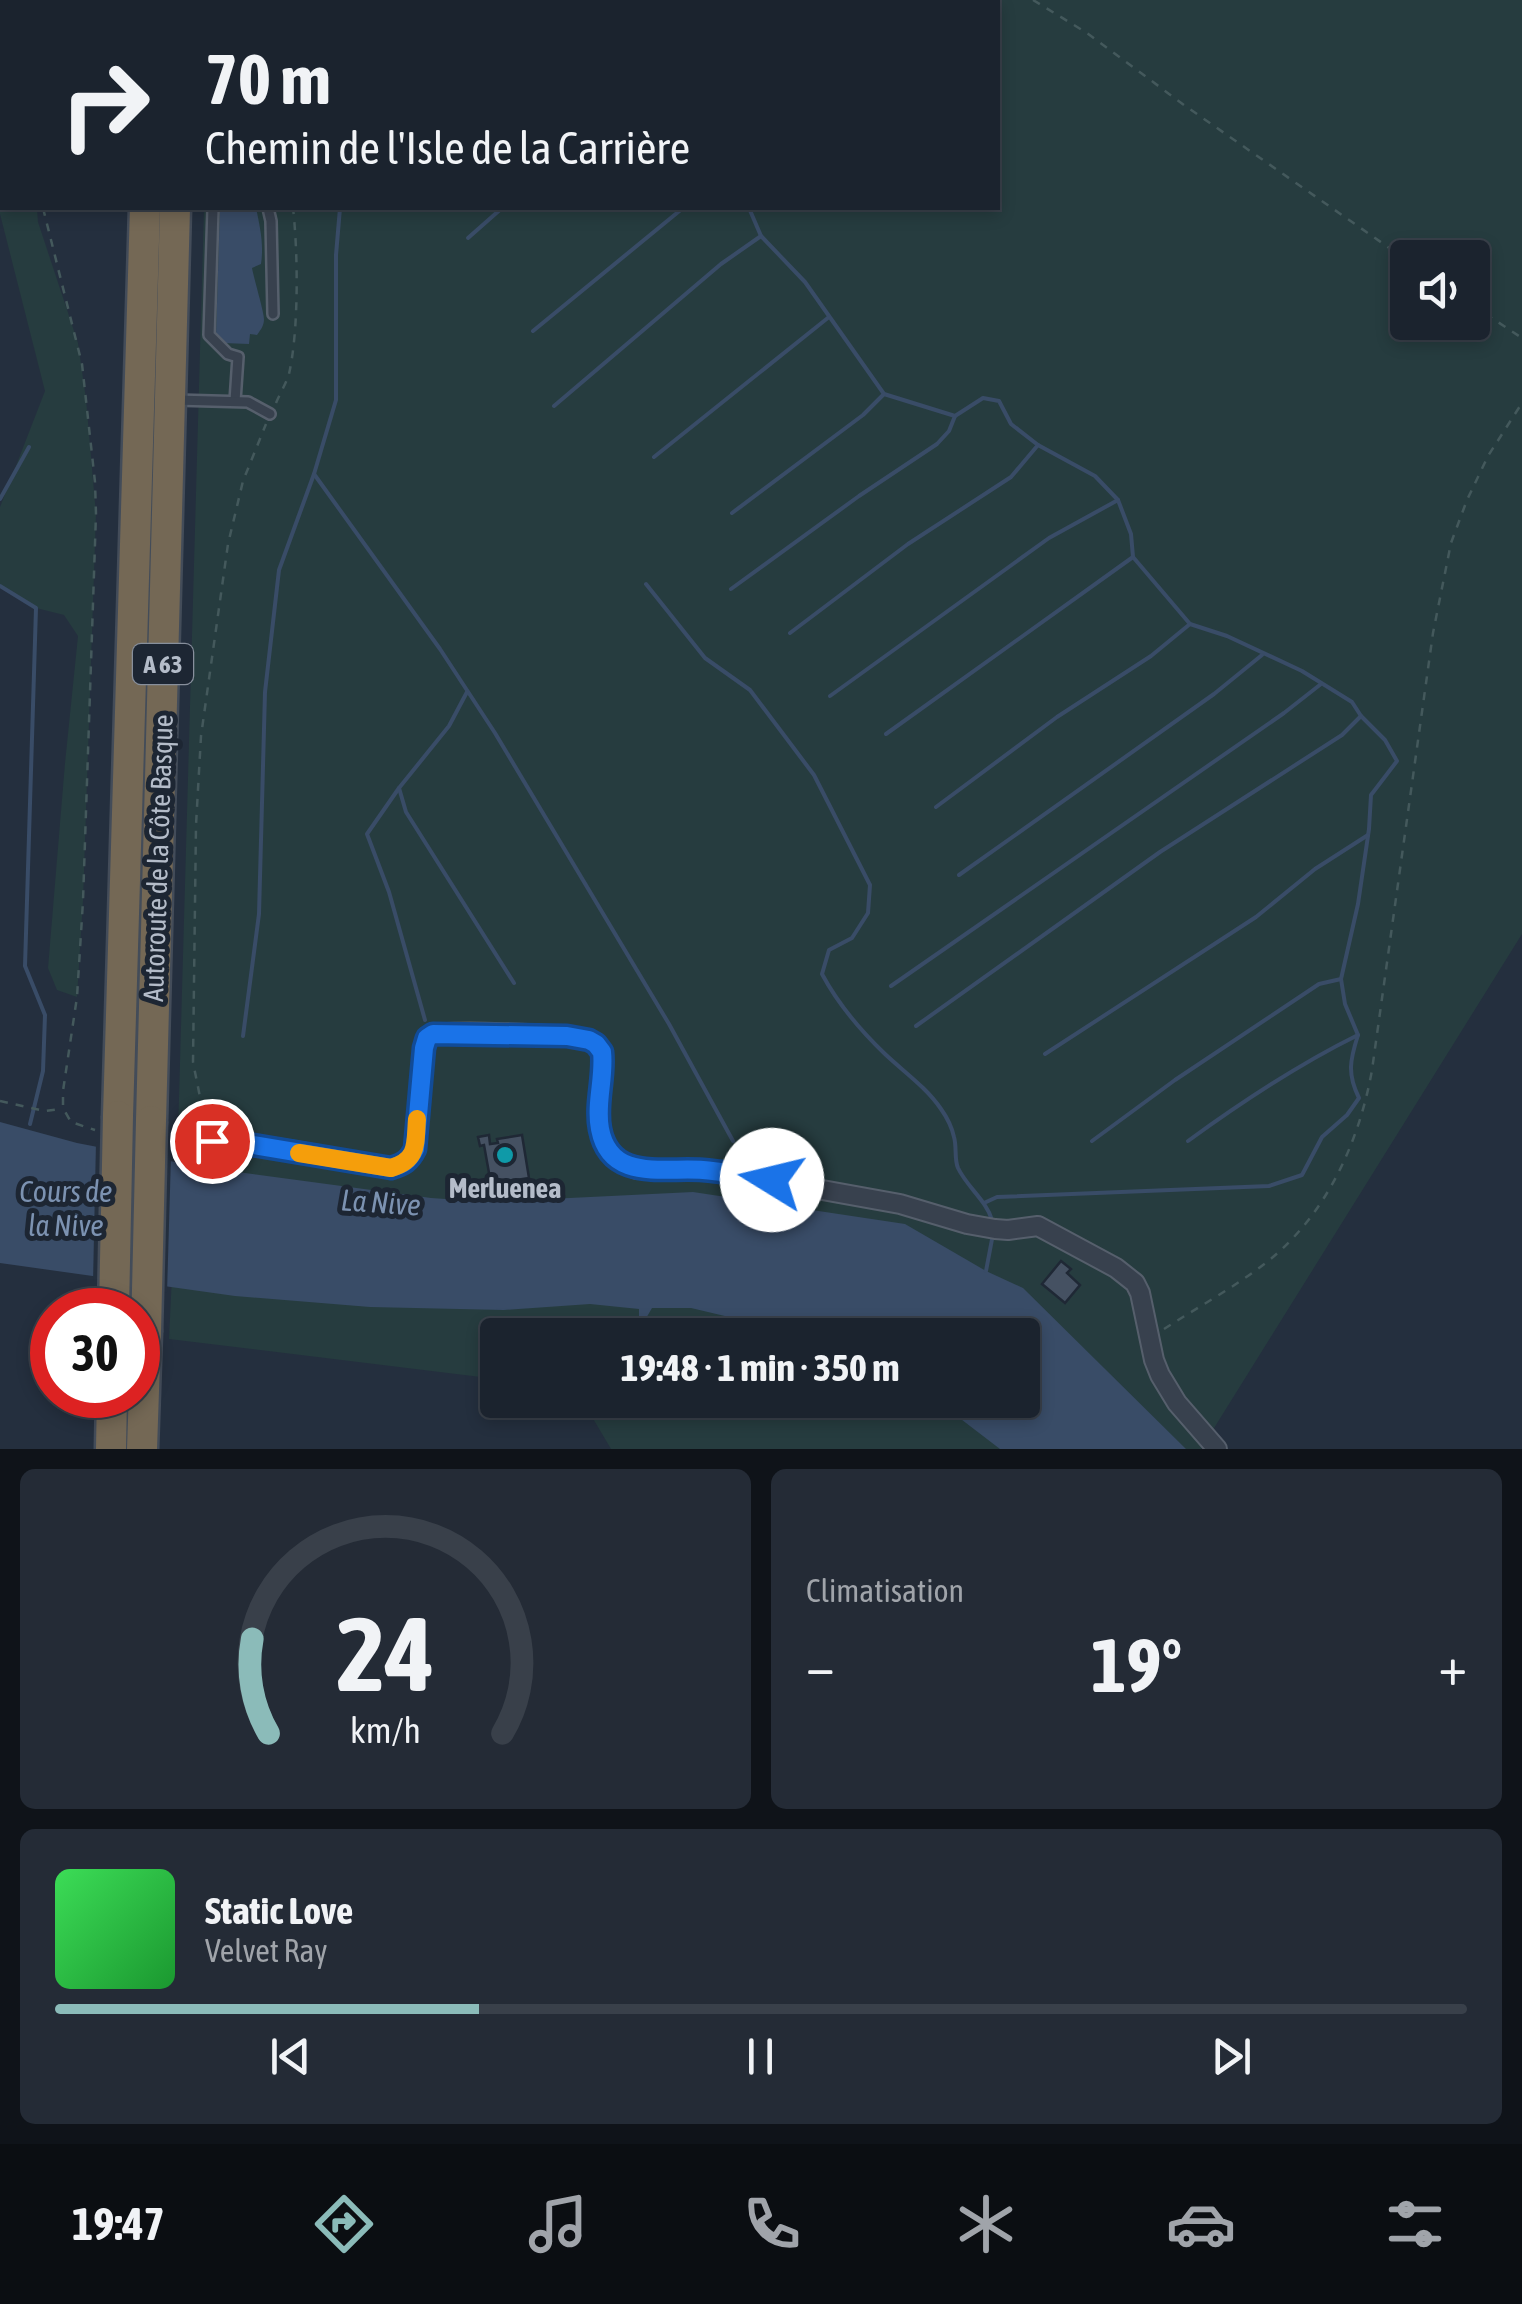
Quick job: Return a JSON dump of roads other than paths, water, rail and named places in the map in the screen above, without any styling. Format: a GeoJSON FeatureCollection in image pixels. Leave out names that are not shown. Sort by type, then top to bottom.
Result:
{"type":"FeatureCollection","features":[{"type":"Feature","properties":{"kind":"highway","name":"Autoroute de la Côte Basque"},"geometry":{"type":"LineString","coordinates":[[113,1288],[107,1123],[145,210]]}},
{"type":"Feature","properties":{"kind":"highway","name":"Autoroute de la Côte Basque"},"geometry":{"type":"LineString","coordinates":[[142,1449],[176,210]]}},
{"type":"Feature","properties":{"kind":"highway"},"geometry":{"type":"LineString","coordinates":[[111,1449],[112,1418]]}},
{"type":"Feature","properties":{"kind":"street"},"geometry":{"type":"LineString","coordinates":[[181,1143],[241,1143],[391,1168],[404,1164],[415,1149],[427,1038],[440,1032],[582,1038],[596,1044],[602,1052],[599,1124],[604,1144],[618,1160],[637,1169],[740,1175],[900,1204],[967,1224],[1008,1230],[1038,1226],[1116,1268],[1135,1283],[1140,1293],[1154,1360],[1167,1388],[1216,1449]]}},
{"type":"Feature","properties":{"kind":"lane"},"geometry":{"type":"LineString","coordinates":[[213,210],[209,335],[228,354],[238,357],[235,401]]}},
{"type":"Feature","properties":{"kind":"lane"},"geometry":{"type":"LineString","coordinates":[[268,210],[273,314]]}},
{"type":"Feature","properties":{"kind":"lane"},"geometry":{"type":"LineString","coordinates":[[170,400],[248,402],[270,414]]}},
{"type":"Feature","properties":{"kind":"water"},"geometry":{"type":"Polygon","coordinates":[[[220,210],[256,210],[262,257],[261,264],[252,268],[263,326],[257,335],[250,334],[249,344],[223,343],[216,337],[220,210]]]}},
{"type":"Feature","properties":{"kind":"water","name":"Cours de la Nive"},"geometry":{"type":"Polygon","coordinates":[[[0,1122],[77,1143],[201,1167],[431,1198],[489,1202],[693,1192],[905,1224],[1023,1288],[1186,1449],[1000,1449],[960,1418],[1040,1418],[1040,1318],[733,1318],[691,1308],[652,1308],[646,1318],[639,1318],[639,1309],[590,1304],[504,1310],[370,1307],[235,1296],[0,1263],[0,1122]]]}},
{"type":"Feature","properties":{"kind":"waterway"},"geometry":{"type":"LineString","coordinates":[[243,1036],[259,914],[265,692],[279,570],[336,400],[340,210]]}},
{"type":"Feature","properties":{"kind":"waterway"},"geometry":{"type":"LineString","coordinates":[[468,238],[500,210]]}},
{"type":"Feature","properties":{"kind":"waterway"},"geometry":{"type":"LineString","coordinates":[[533,331],[681,210]]}},
{"type":"Feature","properties":{"kind":"waterway"},"geometry":{"type":"LineString","coordinates":[[750,210],[761,236],[805,282],[884,394],[955,416],[983,398],[999,401],[1011,424],[1038,445],[1095,476],[1118,500],[1131,534],[1133,557],[1190,624],[1227,636],[1302,671],[1352,702],[1385,740],[1397,761],[1371,795],[1358,904],[1341,979],[1345,1004],[1358,1035],[1351,1067],[1359,1098],[1322,1137],[1302,1175],[1269,1186],[997,1197],[984,1203]]}},
{"type":"Feature","properties":{"kind":"waterway"},"geometry":{"type":"LineString","coordinates":[[554,406],[721,264],[761,236]]}},
{"type":"Feature","properties":{"kind":"waterway"},"geometry":{"type":"LineString","coordinates":[[654,457],[829,317]]}},
{"type":"Feature","properties":{"kind":"waterway"},"geometry":{"type":"LineString","coordinates":[[732,513],[863,415],[884,394]]}},
{"type":"Feature","properties":{"kind":"waterway"},"geometry":{"type":"LineString","coordinates":[[731,589],[937,444],[949,431],[955,416]]}},
{"type":"Feature","properties":{"kind":"waterway"},"geometry":{"type":"LineString","coordinates":[[790,633],[908,544],[1011,477],[1038,445]]}},
{"type":"Feature","properties":{"kind":"waterway"},"geometry":{"type":"LineString","coordinates":[[0,499],[29,447]]}},
{"type":"Feature","properties":{"kind":"waterway"},"geometry":{"type":"LineString","coordinates":[[314,474],[440,649],[495,733],[669,1024],[733,1141]]}},
{"type":"Feature","properties":{"kind":"waterway"},"geometry":{"type":"LineString","coordinates":[[830,696],[1049,538],[1118,500]]}},
{"type":"Feature","properties":{"kind":"waterway"},"geometry":{"type":"LineString","coordinates":[[886,734],[1133,557]]}},
{"type":"Feature","properties":{"kind":"waterway"},"geometry":{"type":"LineString","coordinates":[[646,584],[705,658],[750,690],[814,775],[870,885],[868,913],[852,938],[829,950],[822,974],[858,1026],[941,1109],[953,1134],[958,1168],[992,1220]]}},
{"type":"Feature","properties":{"kind":"waterway"},"geometry":{"type":"LineString","coordinates":[[0,586],[36,608],[25,966],[45,1015],[43,1071],[30,1124]]}},
{"type":"Feature","properties":{"kind":"waterway"},"geometry":{"type":"LineString","coordinates":[[936,807],[1057,717],[1151,656],[1190,624]]}},
{"type":"Feature","properties":{"kind":"waterway"},"geometry":{"type":"LineString","coordinates":[[959,875],[1214,694],[1262,655]]}},
{"type":"Feature","properties":{"kind":"waterway"},"geometry":{"type":"LineString","coordinates":[[891,986],[1321,684]]}},
{"type":"Feature","properties":{"kind":"waterway"},"geometry":{"type":"LineString","coordinates":[[467,692],[449,726],[399,788],[406,812],[514,983]]}},
{"type":"Feature","properties":{"kind":"waterway"},"geometry":{"type":"LineString","coordinates":[[916,1026],[1160,852],[1342,735],[1361,716]]}},
{"type":"Feature","properties":{"kind":"waterway"},"geometry":{"type":"LineString","coordinates":[[399,788],[367,834],[389,892],[425,1020]]}},
{"type":"Feature","properties":{"kind":"waterway"},"geometry":{"type":"LineString","coordinates":[[1045,1054],[1256,917],[1315,869],[1368,835]]}},
{"type":"Feature","properties":{"kind":"waterway"},"geometry":{"type":"LineString","coordinates":[[1092,1141],[1319,984],[1341,979]]}},
{"type":"Feature","properties":{"kind":"waterway"},"geometry":{"type":"LineString","coordinates":[[1188,1141],[1271,1084],[1358,1035]]}},
{"type":"Feature","properties":{"kind":"waterway"},"geometry":{"type":"LineString","coordinates":[[986,1271],[993,1234]]}},
{"type":"Feature","properties":{"kind":"place","name":"Merluenea"},"geometry":{"type":"Point","coordinates":[505,1155]}},
{"type":"Feature","properties":{"kind":"water label","name":"La Nive"},"geometry":{"type":"Point","coordinates":[381,1202]}}]}
